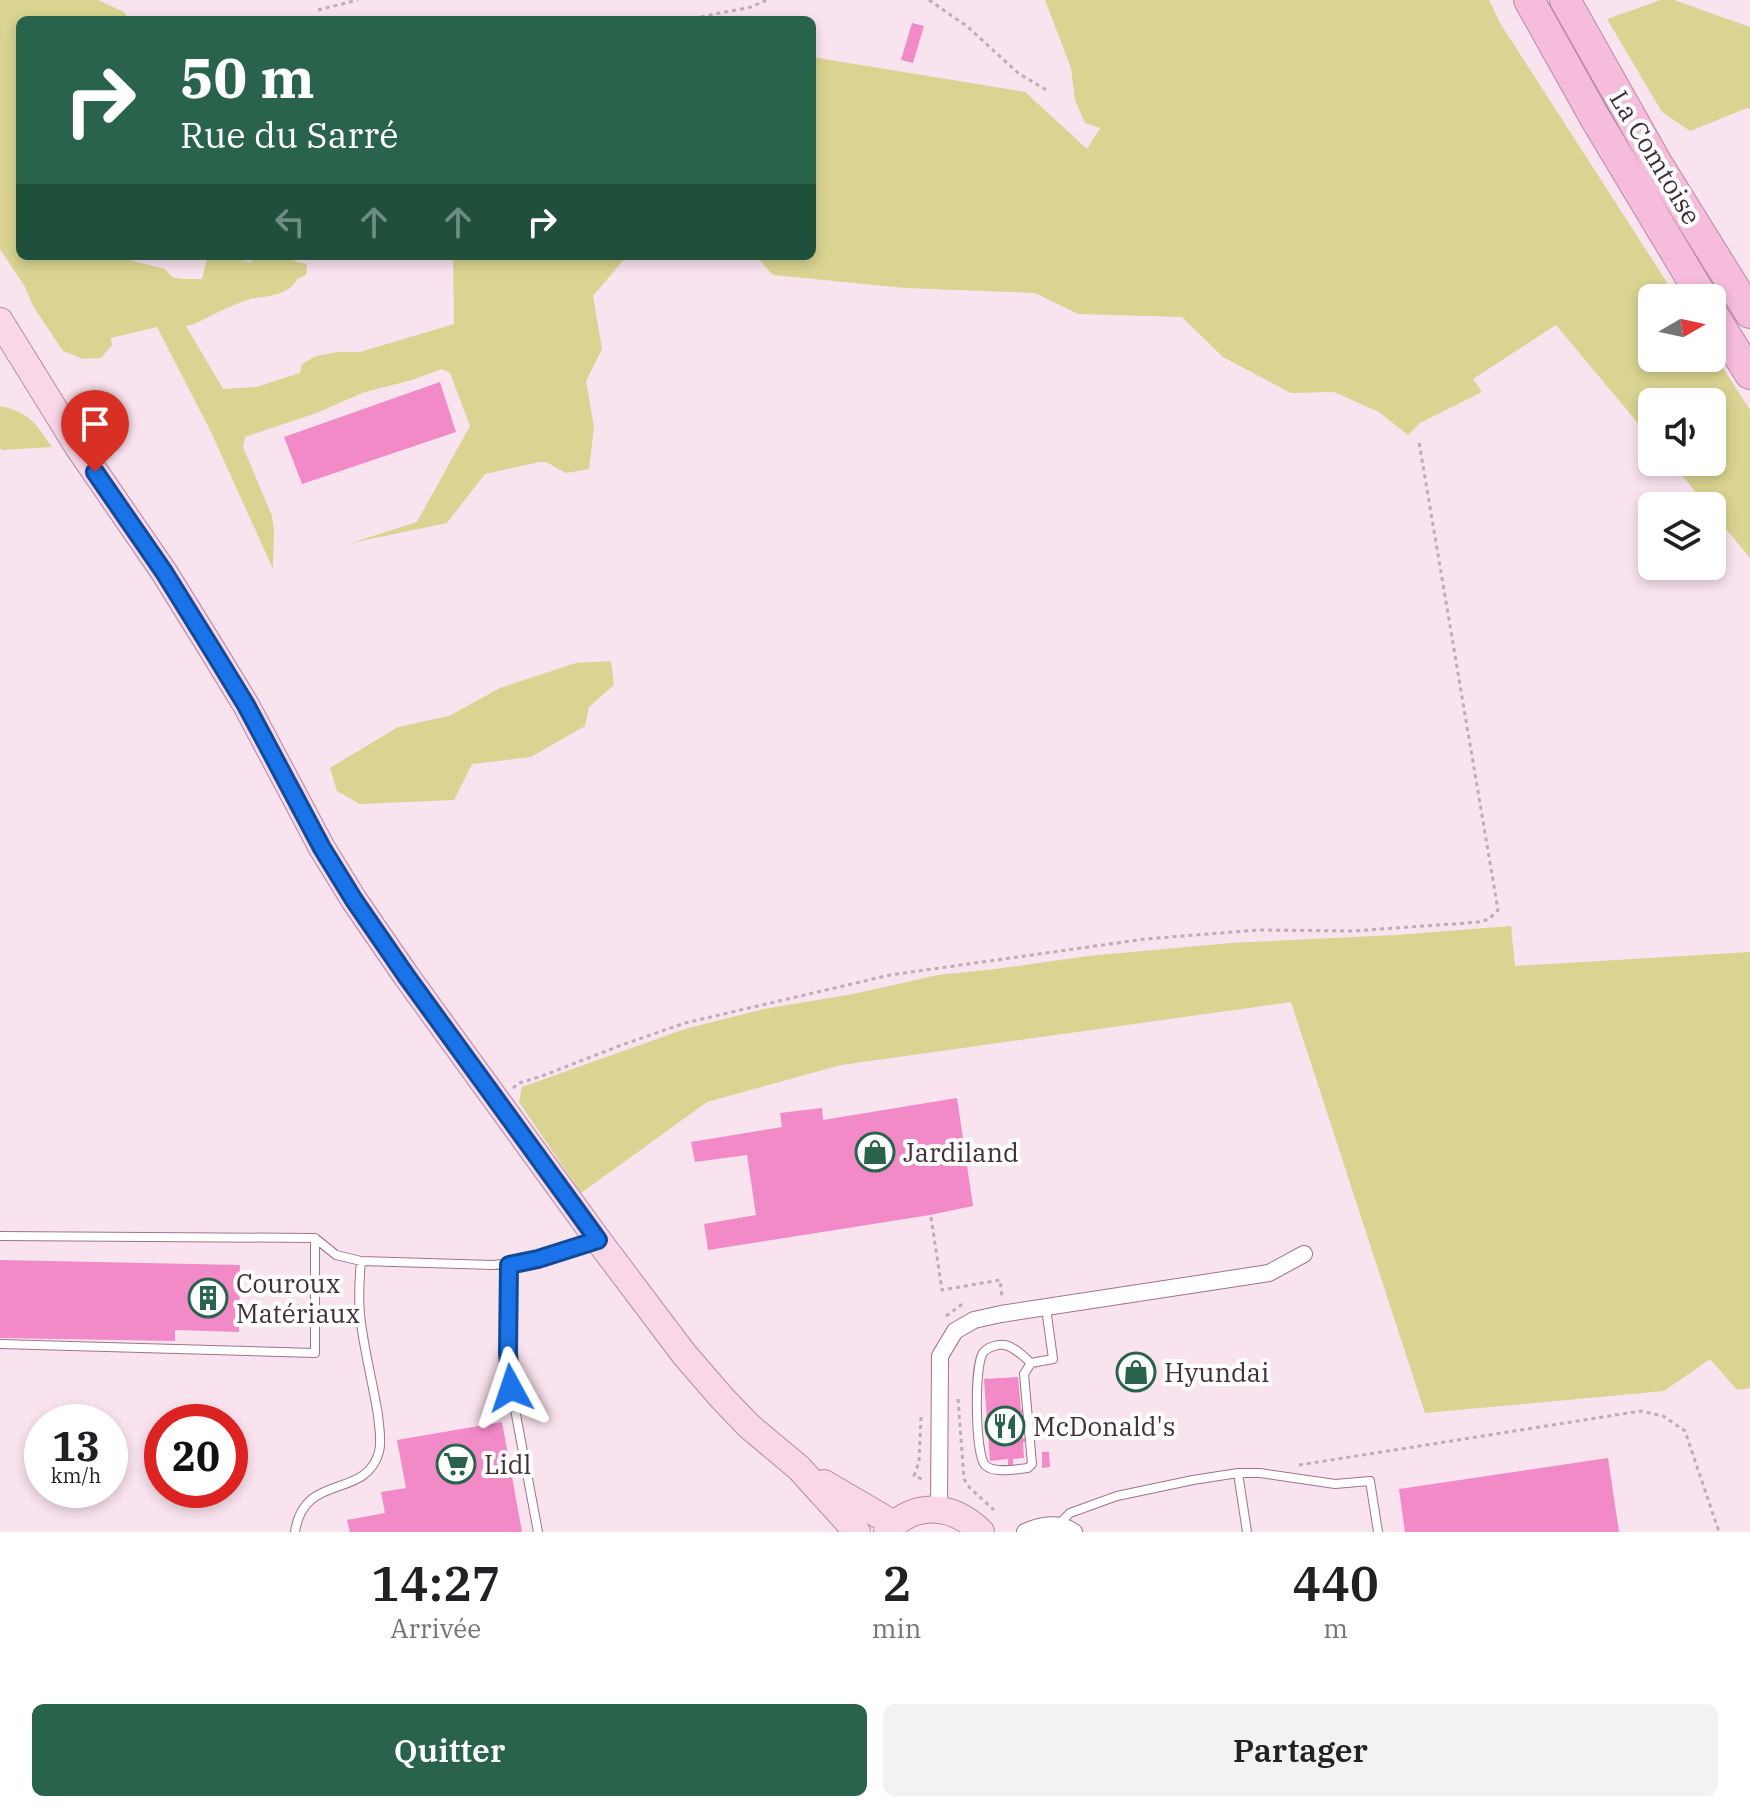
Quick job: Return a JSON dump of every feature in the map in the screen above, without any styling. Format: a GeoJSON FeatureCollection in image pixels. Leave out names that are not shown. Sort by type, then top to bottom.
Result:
{"type":"FeatureCollection","features":[{"type":"Feature","properties":{"kind":"highway","name":"La Comtoise"},"geometry":{"type":"LineString","coordinates":[[1529,0],[1595,118],[1695,284]]}},
{"type":"Feature","properties":{"kind":"highway","name":"La Comtoise"},"geometry":{"type":"LineString","coordinates":[[1565,0],[1658,165],[1750,313]]}},
{"type":"Feature","properties":{"kind":"highway"},"geometry":{"type":"LineString","coordinates":[[1658,165],[1709,225],[1750,290]]}},
{"type":"Feature","properties":{"kind":"highway"},"geometry":{"type":"LineString","coordinates":[[1726,335],[1750,374]]}},
{"type":"Feature","properties":{"kind":"main road"},"geometry":{"type":"LineString","coordinates":[[0,321],[78,447],[164,572],[213,651],[354,900],[598,1240],[684,1354],[749,1426],[799,1468],[890,1528],[907,1515],[939,1509],[970,1521],[981,1532]]}},
{"type":"Feature","properties":{"kind":"main road"},"geometry":{"type":"LineString","coordinates":[[799,1468],[857,1532]]}},
{"type":"Feature","properties":{"kind":"street"},"geometry":{"type":"LineString","coordinates":[[939,1509],[940,1356],[955,1331],[974,1320],[1001,1314],[1269,1273],[1304,1254]]}},
{"type":"Feature","properties":{"kind":"street"},"geometry":{"type":"LineString","coordinates":[[1025,1532],[1030,1529],[1066,1528]]}},
{"type":"Feature","properties":{"kind":"lane"},"geometry":{"type":"LineString","coordinates":[[0,1236],[315,1238],[336,1255],[361,1261],[509,1265],[598,1240]]}},
{"type":"Feature","properties":{"kind":"lane"},"geometry":{"type":"LineString","coordinates":[[0,1344],[315,1353],[315,1238]]}},
{"type":"Feature","properties":{"kind":"lane"},"geometry":{"type":"LineString","coordinates":[[295,1532],[296,1521],[308,1502],[326,1489],[362,1476],[376,1460],[380,1450],[375,1398],[361,1324],[358,1288],[361,1261]]}},
{"type":"Feature","properties":{"kind":"lane"},"geometry":{"type":"LineString","coordinates":[[509,1265],[508,1353],[511,1388],[538,1532]]}},
{"type":"Feature","properties":{"kind":"lane"},"geometry":{"type":"LineString","coordinates":[[1031,1363],[1004,1345],[990,1347],[983,1353],[979,1366],[976,1417],[982,1459],[985,1466],[992,1470],[1028,1468],[1032,1464],[1024,1374],[1031,1363],[1053,1359],[1046,1307]]}},
{"type":"Feature","properties":{"kind":"lane"},"geometry":{"type":"LineString","coordinates":[[1238,1473],[1247,1532]]}},
{"type":"Feature","properties":{"kind":"lane"},"geometry":{"type":"LineString","coordinates":[[1066,1528],[1070,1513],[1117,1496],[1193,1480],[1260,1473],[1335,1484],[1370,1481],[1378,1532]]}},
{"type":"Feature","properties":{"kind":"path"},"geometry":{"type":"LineString","coordinates":[[318,10],[358,0]]}},
{"type":"Feature","properties":{"kind":"path"},"geometry":{"type":"LineString","coordinates":[[705,16],[751,7],[767,0]]}},
{"type":"Feature","properties":{"kind":"path"},"geometry":{"type":"LineString","coordinates":[[929,0],[968,27],[1018,73],[1048,91]]}},
{"type":"Feature","properties":{"kind":"path"},"geometry":{"type":"LineString","coordinates":[[497,1101],[519,1083],[685,1023],[890,975],[1145,939],[1258,930],[1353,931],[1489,919],[1498,910],[1419,442]]}},
{"type":"Feature","properties":{"kind":"path"},"geometry":{"type":"LineString","coordinates":[[931,1217],[942,1290],[1000,1280],[1002,1297]]}},
{"type":"Feature","properties":{"kind":"path"},"geometry":{"type":"LineString","coordinates":[[1300,1465],[1641,1411],[1663,1416],[1685,1431],[1719,1532]]}},
{"type":"Feature","properties":{"kind":"shaded area"},"geometry":{"type":"Polygon","coordinates":[[[0,0],[98,0],[127,16],[16,16],[16,260],[129,260],[165,269],[172,277],[182,279],[202,279],[207,260],[295,260],[307,264],[306,275],[297,279],[288,290],[247,300],[186,326],[223,389],[256,387],[300,373],[302,364],[316,356],[360,352],[454,324],[453,260],[624,260],[593,296],[602,349],[586,381],[594,428],[589,469],[566,473],[546,462],[539,462],[485,474],[447,523],[351,543],[417,522],[470,426],[450,373],[442,369],[362,393],[319,412],[245,437],[243,447],[272,516],[273,569],[211,432],[157,327],[111,338],[112,345],[101,358],[83,359],[63,351],[0,249],[0,0]]]}},
{"type":"Feature","properties":{"kind":"shaded area"},"geometry":{"type":"Polygon","coordinates":[[[1045,0],[1489,0],[1500,23],[1668,284],[1638,284],[1638,372],[1726,372],[1750,410],[1750,558],[1726,529],[1726,492],[1696,492],[1682,476],[1726,476],[1726,388],[1638,388],[1638,423],[1556,325],[1473,379],[1482,392],[1420,423],[1408,435],[1379,412],[1334,392],[1291,393],[1223,357],[1182,317],[1078,314],[1035,293],[905,288],[773,275],[760,260],[816,260],[816,58],[1025,92],[1087,149],[1100,128],[1085,123],[1075,100],[1071,68],[1045,0]]]}},
{"type":"Feature","properties":{"kind":"shaded area"},"geometry":{"type":"Polygon","coordinates":[[[1661,0],[1674,0],[1750,27],[1750,109],[1690,131],[1662,112],[1607,19],[1661,0]]]}},
{"type":"Feature","properties":{"kind":"shaded area"},"geometry":{"type":"Polygon","coordinates":[[[0,406],[31,420],[52,447],[2,450],[0,406]]]}},
{"type":"Feature","properties":{"kind":"shaded area"},"geometry":{"type":"Polygon","coordinates":[[[611,661],[614,685],[589,707],[585,726],[531,757],[472,764],[454,800],[360,804],[337,791],[330,768],[398,727],[449,716],[500,688],[576,663],[611,661]]]}},
{"type":"Feature","properties":{"kind":"shaded area"},"geometry":{"type":"Polygon","coordinates":[[[1511,926],[1515,966],[1750,952],[1750,1388],[1737,1390],[1710,1359],[1664,1391],[1425,1413],[1291,1002],[841,1065],[707,1102],[581,1193],[519,1102],[522,1087],[685,1029],[764,1009],[938,975],[1088,956],[1231,943],[1511,926]]]}},
{"type":"Feature","properties":{"kind":"building"},"geometry":{"type":"Polygon","coordinates":[[[912,23],[924,26],[913,63],[901,60],[912,23]]]}},
{"type":"Feature","properties":{"kind":"building"},"geometry":{"type":"Polygon","coordinates":[[[440,382],[456,432],[302,484],[284,437],[440,382]]]}},
{"type":"Feature","properties":{"kind":"building","name":"Jardiland"},"geometry":{"type":"Polygon","coordinates":[[[957,1098],[973,1206],[708,1250],[704,1224],[756,1215],[747,1155],[695,1162],[691,1142],[782,1127],[780,1113],[822,1108],[823,1120],[957,1098]]]}},
{"type":"Feature","properties":{"kind":"building"},"geometry":{"type":"Polygon","coordinates":[[[0,1260],[240,1265],[239,1332],[175,1330],[175,1341],[0,1338],[0,1260]]]}},
{"type":"Feature","properties":{"kind":"building","name":"McDonald's"},"geometry":{"type":"Polygon","coordinates":[[[1018,1377],[1023,1409],[1024,1458],[1013,1459],[1013,1467],[1008,1467],[1008,1459],[990,1461],[984,1379],[1018,1377]]]}},
{"type":"Feature","properties":{"kind":"building","name":"Lidl"},"geometry":{"type":"Polygon","coordinates":[[[502,1422],[522,1532],[350,1532],[347,1520],[385,1513],[381,1492],[406,1488],[397,1440],[502,1422]]]}},
{"type":"Feature","properties":{"kind":"building"},"geometry":{"type":"Polygon","coordinates":[[[1042,1452],[1049,1452],[1050,1467],[1042,1468],[1042,1452]]]}},
{"type":"Feature","properties":{"kind":"building"},"geometry":{"type":"Polygon","coordinates":[[[1608,1458],[1619,1532],[1405,1532],[1399,1489],[1608,1458]]]}},
{"type":"Feature","properties":{"kind":"place","name":"Jardiland"},"geometry":{"type":"Point","coordinates":[875,1152]}},
{"type":"Feature","properties":{"kind":"place","name":"Couroux Matériaux"},"geometry":{"type":"Point","coordinates":[208,1298]}},
{"type":"Feature","properties":{"kind":"place","name":"Hyundai"},"geometry":{"type":"Point","coordinates":[1136,1372]}},
{"type":"Feature","properties":{"kind":"place","name":"McDonald's"},"geometry":{"type":"Point","coordinates":[1005,1426]}},
{"type":"Feature","properties":{"kind":"place","name":"Lidl"},"geometry":{"type":"Point","coordinates":[456,1464]}},
{"type":"Feature","properties":{"kind":"route"},"geometry":{"type":"LineString","coordinates":[[95,472],[164,572],[246,705],[322,848],[354,900],[598,1240],[509,1265],[508,1353],[511,1388]]}}]}
